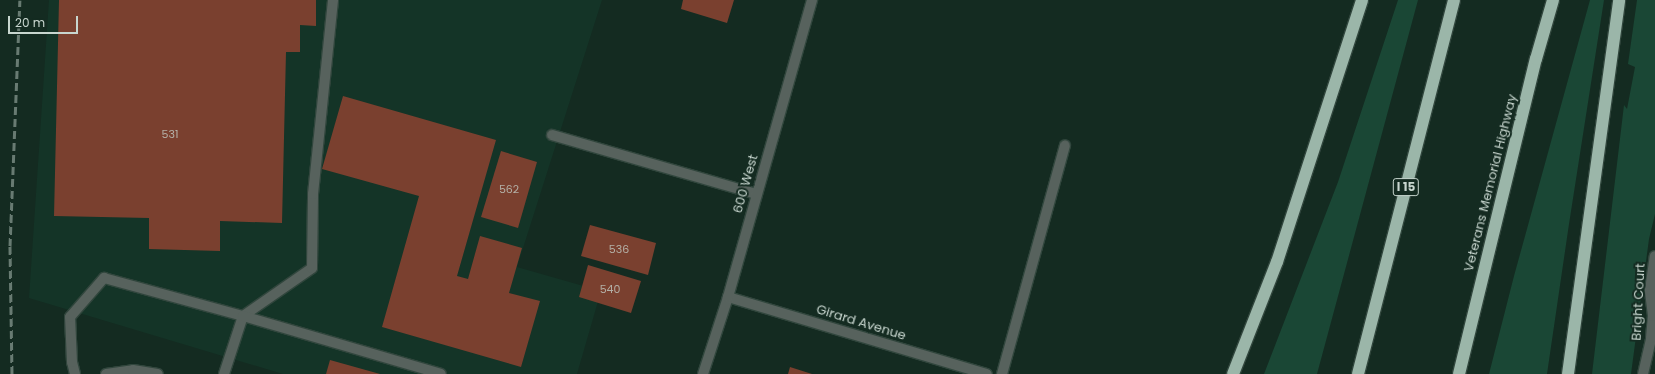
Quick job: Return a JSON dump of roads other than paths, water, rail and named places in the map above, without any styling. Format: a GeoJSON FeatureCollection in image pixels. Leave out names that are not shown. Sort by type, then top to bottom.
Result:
{"type":"FeatureCollection","features":[{"type":"Feature","properties":{"kind":"highway"},"geometry":{"type":"LineString","coordinates":[[1233,374],[1277,262],[1362,0]]}},
{"type":"Feature","properties":{"kind":"highway","name":"I 15"},"geometry":{"type":"LineString","coordinates":[[1358,374],[1454,0]]}},
{"type":"Feature","properties":{"kind":"highway","name":"Veterans Memorial Highway"},"geometry":{"type":"LineString","coordinates":[[1459,374],[1536,59],[1553,0]]}},
{"type":"Feature","properties":{"kind":"highway"},"geometry":{"type":"LineString","coordinates":[[1568,374],[1619,0]]}},
{"type":"Feature","properties":{"kind":"highway"},"geometry":{"type":"LineString","coordinates":[[1238,374],[1245,346]]}},
{"type":"Feature","properties":{"kind":"street"},"geometry":{"type":"LineString","coordinates":[[224,374],[242,316],[312,268],[313,194],[333,0]]}},
{"type":"Feature","properties":{"kind":"street","name":"600 West"},"geometry":{"type":"LineString","coordinates":[[703,374],[728,297],[812,0]]}},
{"type":"Feature","properties":{"kind":"street"},"geometry":{"type":"LineString","coordinates":[[552,135],[757,194]]}},
{"type":"Feature","properties":{"kind":"street"},"geometry":{"type":"LineString","coordinates":[[1002,374],[1065,146]]}},
{"type":"Feature","properties":{"kind":"street","name":"Bright Court"},"geometry":{"type":"LineString","coordinates":[[1643,374],[1654,316],[1650,290],[1655,256]]}},
{"type":"Feature","properties":{"kind":"street"},"geometry":{"type":"LineString","coordinates":[[75,374],[72,362],[70,317],[104,278],[242,316],[441,374]]}},
{"type":"Feature","properties":{"kind":"street","name":"Girard Avenue"},"geometry":{"type":"LineString","coordinates":[[728,297],[986,374]]}},
{"type":"Feature","properties":{"kind":"street"},"geometry":{"type":"LineString","coordinates":[[106,374],[133,370],[158,374]]}},
{"type":"Feature","properties":{"kind":"railway"},"geometry":{"type":"LineString","coordinates":[[12,374],[10,246],[20,0]]}}]}
